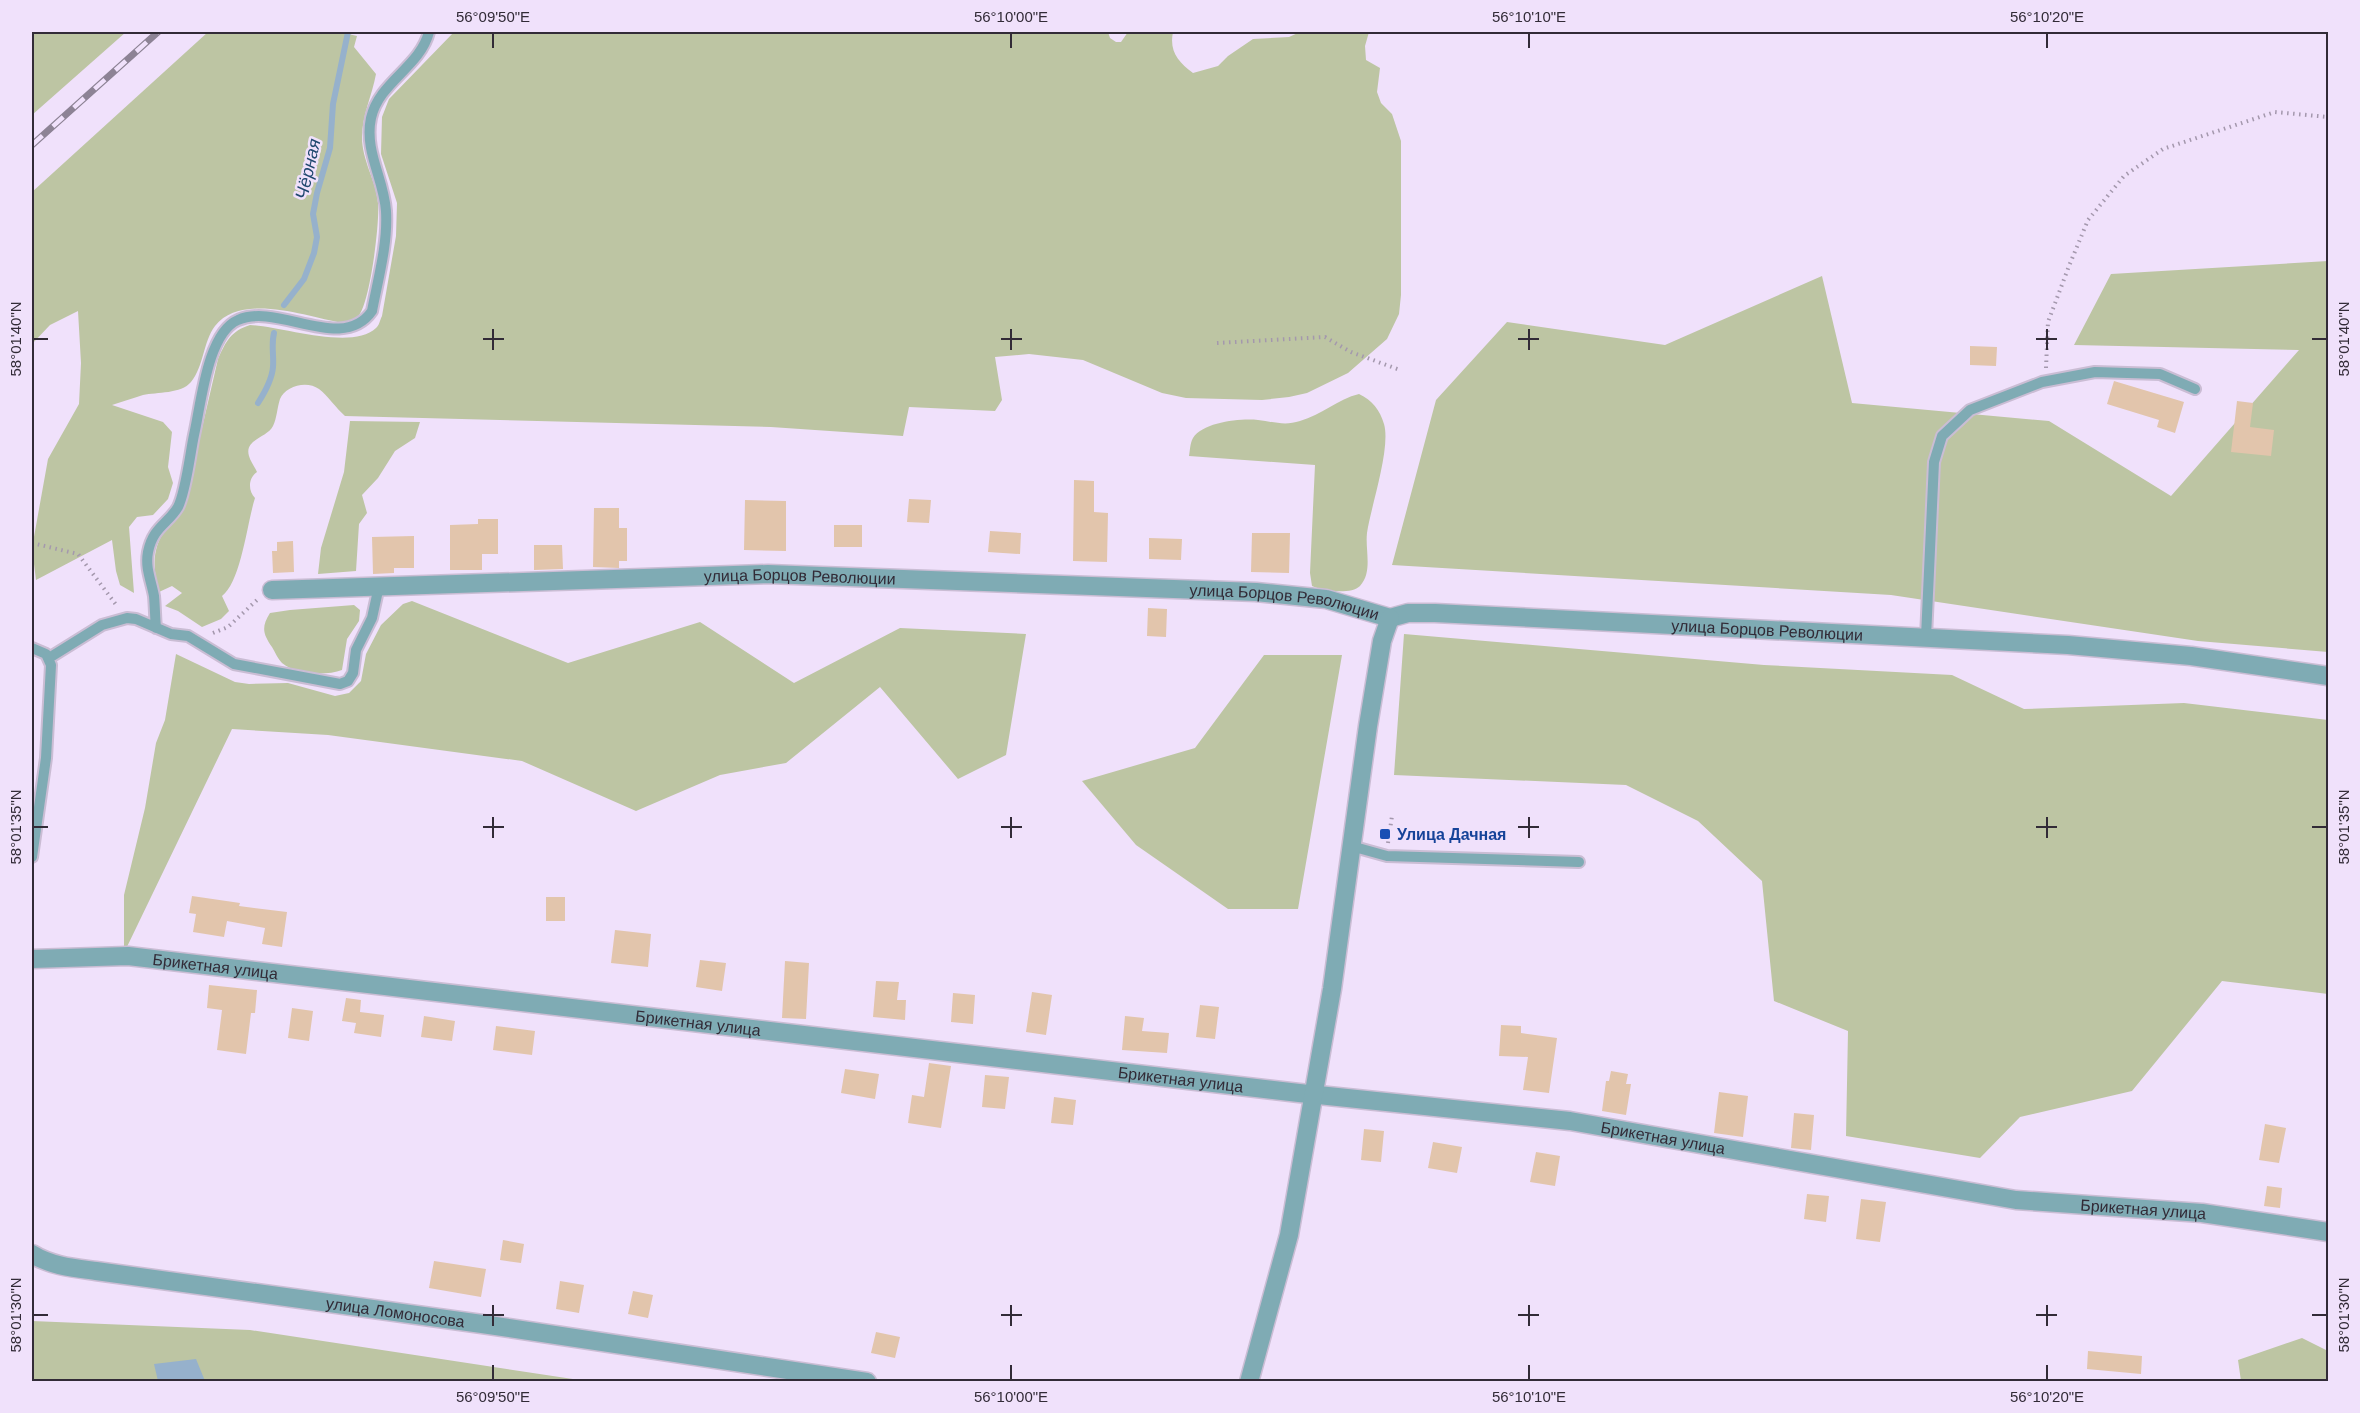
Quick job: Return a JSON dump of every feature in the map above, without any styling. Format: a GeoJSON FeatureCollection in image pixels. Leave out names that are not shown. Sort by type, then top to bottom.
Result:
{"type":"FeatureCollection","features":[{"type":"Feature","properties":{"kind":"street","name":"улица Борцов Революции"},"geometry":{"type":"LineString","coordinates":[[272,590],[768,574],[1256,592],[1326,599],[1390,618],[1408,614],[1435,614],[2068,645],[2191,656],[2328,676]]}},
{"type":"Feature","properties":{"kind":"street"},"geometry":{"type":"LineString","coordinates":[[1249,1382],[1289,1235],[1332,989],[1368,726],[1382,641],[1390,618]]}},
{"type":"Feature","properties":{"kind":"street","name":"Брикетная улица"},"geometry":{"type":"LineString","coordinates":[[32,959],[128,956],[1314,1094],[1570,1121],[2016,1200],[2202,1213],[2328,1232]]}},
{"type":"Feature","properties":{"kind":"street","name":"улица Ломоносова"},"geometry":{"type":"LineString","coordinates":[[32,1254],[42,1260],[62,1266],[482,1324],[867,1382]]}},
{"type":"Feature","properties":{"kind":"lane"},"geometry":{"type":"LineString","coordinates":[[156,628],[147,565],[149,549],[153,536],[177,507],[180,500],[212,357],[226,327],[239,319],[254,316],[319,327],[353,327],[366,319],[372,311],[387,230],[382,188],[371,156],[369,139],[371,117],[385,90],[420,52],[427,41],[429,32]]}},
{"type":"Feature","properties":{"kind":"lane"},"geometry":{"type":"LineString","coordinates":[[1926,637],[1934,462],[1942,436],[1970,410],[2045,381],[2095,372],[2160,374],[2194,389]]}},
{"type":"Feature","properties":{"kind":"lane"},"geometry":{"type":"LineString","coordinates":[[50,658],[102,625],[127,618],[171,633],[188,636],[234,664],[340,684],[348,681],[353,673],[359,639],[368,628],[372,618],[379,586]]}},
{"type":"Feature","properties":{"kind":"lane"},"geometry":{"type":"LineString","coordinates":[[32,648],[40,650],[50,658],[51,665],[45,771],[33,837],[32,857]]}},
{"type":"Feature","properties":{"kind":"lane"},"geometry":{"type":"LineString","coordinates":[[32,771],[45,771]]}},
{"type":"Feature","properties":{"kind":"lane"},"geometry":{"type":"LineString","coordinates":[[1351,846],[1387,856],[1579,862]]}},
{"type":"Feature","properties":{"kind":"path"},"geometry":{"type":"LineString","coordinates":[[2045,381],[2048,322],[2068,266],[2088,220],[2124,176],[2163,149],[2275,112],[2328,117]]}},
{"type":"Feature","properties":{"kind":"path"},"geometry":{"type":"LineString","coordinates":[[1217,343],[1325,337],[1351,352],[1400,370]]}},
{"type":"Feature","properties":{"kind":"path"},"geometry":{"type":"LineString","coordinates":[[32,543],[78,554],[127,618]]}},
{"type":"Feature","properties":{"kind":"path"},"geometry":{"type":"LineString","coordinates":[[188,636],[202,636],[228,627],[254,602],[272,590]]}},
{"type":"Feature","properties":{"kind":"green space"},"geometry":{"type":"Polygon","coordinates":[[[32,32],[126,32],[32,115],[32,32]]]}},
{"type":"Feature","properties":{"kind":"green space"},"geometry":{"type":"Polygon","coordinates":[[[208,32],[340,32],[357,36],[354,47],[376,74],[362,129],[363,146],[378,203],[376,243],[367,295],[359,315],[350,322],[343,323],[294,312],[258,309],[241,310],[227,316],[211,332],[199,369],[187,386],[175,391],[143,395],[112,405],[163,422],[172,432],[168,467],[173,483],[168,499],[153,515],[137,517],[129,527],[134,593],[120,585],[112,540],[36,580],[32,548],[48,459],[79,404],[81,363],[78,311],[50,325],[32,344],[32,192],[208,32]]]}},
{"type":"Feature","properties":{"kind":"green space"},"geometry":{"type":"Polygon","coordinates":[[[454,32],[1108,32],[1110,38],[1121,42],[1128,32],[1173,32],[1172,45],[1176,56],[1193,73],[1218,66],[1228,56],[1253,39],[1289,37],[1300,32],[1369,32],[1365,46],[1366,60],[1380,68],[1377,92],[1381,103],[1392,114],[1401,141],[1399,314],[1387,339],[1348,373],[1307,393],[1262,400],[1186,398],[1162,393],[1083,360],[1029,354],[995,357],[1002,400],[995,411],[909,407],[903,436],[771,427],[345,416],[319,389],[309,385],[297,386],[283,394],[273,426],[253,442],[248,450],[250,460],[257,472],[250,485],[255,498],[239,565],[229,589],[222,596],[229,611],[221,619],[202,627],[178,611],[165,606],[182,593],[172,586],[159,592],[155,575],[155,559],[162,535],[183,510],[218,359],[230,338],[238,330],[250,325],[334,337],[365,335],[377,327],[382,316],[396,236],[397,203],[381,154],[382,117],[389,99],[454,32]]]}},
{"type":"Feature","properties":{"kind":"green space"},"geometry":{"type":"Polygon","coordinates":[[[2328,261],[2328,652],[2198,641],[1891,595],[1392,565],[1436,400],[1507,322],[1665,345],[1822,276],[1852,403],[2049,421],[2171,496],[2299,350],[2074,345],[2111,274],[2328,261]]]}},
{"type":"Feature","properties":{"kind":"green space"},"geometry":{"type":"Polygon","coordinates":[[[1359,394],[1372,402],[1378,410],[1384,424],[1385,434],[1383,462],[1367,533],[1367,568],[1364,580],[1356,589],[1329,591],[1312,586],[1310,573],[1315,465],[1189,456],[1190,447],[1193,438],[1198,433],[1213,425],[1242,420],[1295,422],[1359,394]]]}},
{"type":"Feature","properties":{"kind":"green space"},"geometry":{"type":"Polygon","coordinates":[[[350,421],[420,422],[415,438],[395,451],[378,478],[362,495],[367,513],[359,524],[356,571],[318,574],[321,548],[344,472],[350,421]]]}},
{"type":"Feature","properties":{"kind":"green space"},"geometry":{"type":"Polygon","coordinates":[[[412,601],[568,663],[700,622],[794,683],[900,628],[1026,634],[1006,755],[958,779],[880,687],[786,763],[720,775],[636,811],[522,761],[328,735],[232,729],[124,953],[124,895],[145,808],[156,743],[165,720],[176,654],[235,682],[288,683],[335,696],[349,693],[361,681],[366,654],[381,625],[403,604],[412,601]]]}},
{"type":"Feature","properties":{"kind":"green space"},"geometry":{"type":"Polygon","coordinates":[[[354,605],[360,610],[359,621],[347,639],[342,670],[311,673],[288,667],[279,660],[265,634],[264,626],[270,613],[354,605]]]}},
{"type":"Feature","properties":{"kind":"green space"},"geometry":{"type":"Polygon","coordinates":[[[1404,634],[1764,665],[1952,675],[2024,709],[2184,703],[2328,720],[2328,994],[2222,981],[2132,1091],[2020,1117],[1980,1158],[1846,1136],[1848,1031],[1774,1001],[1762,881],[1698,821],[1626,785],[1394,775],[1404,634]]]}},
{"type":"Feature","properties":{"kind":"green space"},"geometry":{"type":"Polygon","coordinates":[[[1264,655],[1342,655],[1298,909],[1228,909],[1136,845],[1082,781],[1195,748],[1264,655]]]}},
{"type":"Feature","properties":{"kind":"green space"},"geometry":{"type":"Polygon","coordinates":[[[32,1321],[250,1330],[586,1381],[32,1381],[32,1321]]]}},
{"type":"Feature","properties":{"kind":"green space"},"geometry":{"type":"Polygon","coordinates":[[[2302,1338],[2328,1351],[2328,1381],[2241,1381],[2238,1360],[2302,1338]]]}},
{"type":"Feature","properties":{"kind":"water"},"geometry":{"type":"Polygon","coordinates":[[[196,1359],[205,1381],[158,1381],[154,1364],[196,1359]]]}},
{"type":"Feature","properties":{"kind":"building"},"geometry":{"type":"Polygon","coordinates":[[[1970,346],[1997,347],[1996,366],[1970,365],[1970,346]]]}},
{"type":"Feature","properties":{"kind":"building"},"geometry":{"type":"Polygon","coordinates":[[[2114,381],[2184,402],[2175,433],[2157,427],[2159,420],[2107,404],[2114,381]]]}},
{"type":"Feature","properties":{"kind":"building"},"geometry":{"type":"Polygon","coordinates":[[[2237,401],[2253,403],[2250,427],[2274,430],[2271,456],[2231,452],[2237,401]]]}},
{"type":"Feature","properties":{"kind":"building"},"geometry":{"type":"Polygon","coordinates":[[[1074,480],[1094,481],[1094,512],[1108,513],[1107,562],[1073,561],[1074,480]]]}},
{"type":"Feature","properties":{"kind":"building"},"geometry":{"type":"Polygon","coordinates":[[[909,499],[931,500],[929,523],[907,522],[909,499]]]}},
{"type":"Feature","properties":{"kind":"building"},"geometry":{"type":"Polygon","coordinates":[[[745,500],[786,501],[786,551],[744,550],[745,500]]]}},
{"type":"Feature","properties":{"kind":"building"},"geometry":{"type":"Polygon","coordinates":[[[594,508],[619,508],[619,528],[627,528],[627,561],[619,561],[619,568],[593,567],[594,508]]]}},
{"type":"Feature","properties":{"kind":"building"},"geometry":{"type":"Polygon","coordinates":[[[478,519],[498,519],[498,554],[482,554],[482,570],[450,570],[450,525],[478,524],[478,519]]]}},
{"type":"Feature","properties":{"kind":"building"},"geometry":{"type":"Polygon","coordinates":[[[834,525],[862,525],[862,547],[834,547],[834,525]]]}},
{"type":"Feature","properties":{"kind":"building"},"geometry":{"type":"Polygon","coordinates":[[[990,531],[1021,533],[1020,554],[988,552],[990,531]]]}},
{"type":"Feature","properties":{"kind":"building"},"geometry":{"type":"Polygon","coordinates":[[[1252,533],[1290,533],[1289,573],[1251,572],[1252,533]]]}},
{"type":"Feature","properties":{"kind":"building"},"geometry":{"type":"Polygon","coordinates":[[[414,536],[414,568],[394,568],[394,573],[373,574],[372,537],[414,536]]]}},
{"type":"Feature","properties":{"kind":"building"},"geometry":{"type":"Polygon","coordinates":[[[1149,538],[1182,539],[1181,560],[1149,559],[1149,538]]]}},
{"type":"Feature","properties":{"kind":"building"},"geometry":{"type":"Polygon","coordinates":[[[293,541],[294,572],[273,573],[272,551],[277,551],[277,542],[293,541]]]}},
{"type":"Feature","properties":{"kind":"building"},"geometry":{"type":"Polygon","coordinates":[[[534,545],[562,545],[563,569],[534,570],[534,545]]]}},
{"type":"Feature","properties":{"kind":"building"},"geometry":{"type":"Polygon","coordinates":[[[1148,608],[1167,609],[1166,637],[1147,636],[1148,608]]]}},
{"type":"Feature","properties":{"kind":"building"},"geometry":{"type":"Polygon","coordinates":[[[192,896],[240,903],[239,906],[287,912],[282,947],[262,944],[265,928],[227,921],[224,937],[193,932],[196,914],[189,913],[192,896]]]}},
{"type":"Feature","properties":{"kind":"building"},"geometry":{"type":"Polygon","coordinates":[[[546,897],[565,897],[565,921],[546,921],[546,897]]]}},
{"type":"Feature","properties":{"kind":"building"},"geometry":{"type":"Polygon","coordinates":[[[615,930],[651,934],[648,967],[611,963],[615,930]]]}},
{"type":"Feature","properties":{"kind":"building"},"geometry":{"type":"Polygon","coordinates":[[[700,960],[726,963],[722,991],[696,987],[700,960]]]}},
{"type":"Feature","properties":{"kind":"building"},"geometry":{"type":"Polygon","coordinates":[[[785,961],[809,963],[806,1019],[782,1018],[785,961]]]}},
{"type":"Feature","properties":{"kind":"building"},"geometry":{"type":"Polygon","coordinates":[[[876,981],[899,982],[897,1000],[906,1000],[905,1020],[873,1017],[876,981]]]}},
{"type":"Feature","properties":{"kind":"building"},"geometry":{"type":"Polygon","coordinates":[[[209,985],[257,990],[255,1013],[251,1013],[246,1054],[217,1050],[222,1010],[207,1008],[209,985]]]}},
{"type":"Feature","properties":{"kind":"building"},"geometry":{"type":"Polygon","coordinates":[[[1032,992],[1052,995],[1046,1035],[1026,1032],[1032,992]]]}},
{"type":"Feature","properties":{"kind":"building"},"geometry":{"type":"Polygon","coordinates":[[[953,993],[975,995],[973,1024],[951,1022],[953,993]]]}},
{"type":"Feature","properties":{"kind":"building"},"geometry":{"type":"Polygon","coordinates":[[[346,998],[361,1000],[360,1012],[384,1015],[381,1037],[354,1033],[356,1023],[342,1021],[346,998]]]}},
{"type":"Feature","properties":{"kind":"building"},"geometry":{"type":"Polygon","coordinates":[[[1200,1005],[1219,1007],[1215,1039],[1196,1037],[1200,1005]]]}},
{"type":"Feature","properties":{"kind":"building"},"geometry":{"type":"Polygon","coordinates":[[[292,1008],[313,1011],[309,1041],[288,1038],[292,1008]]]}},
{"type":"Feature","properties":{"kind":"building"},"geometry":{"type":"Polygon","coordinates":[[[424,1016],[455,1021],[452,1041],[421,1037],[424,1016]]]}},
{"type":"Feature","properties":{"kind":"building"},"geometry":{"type":"Polygon","coordinates":[[[1125,1016],[1144,1018],[1142,1031],[1169,1033],[1167,1053],[1122,1050],[1125,1016]]]}},
{"type":"Feature","properties":{"kind":"building"},"geometry":{"type":"Polygon","coordinates":[[[1501,1025],[1521,1026],[1521,1033],[1557,1038],[1549,1093],[1523,1090],[1528,1057],[1499,1056],[1501,1025]]]}},
{"type":"Feature","properties":{"kind":"building"},"geometry":{"type":"Polygon","coordinates":[[[496,1026],[535,1031],[532,1055],[493,1050],[496,1026]]]}},
{"type":"Feature","properties":{"kind":"building"},"geometry":{"type":"Polygon","coordinates":[[[929,1063],[951,1066],[941,1128],[908,1123],[912,1095],[924,1097],[929,1063]]]}},
{"type":"Feature","properties":{"kind":"building"},"geometry":{"type":"Polygon","coordinates":[[[845,1069],[879,1074],[875,1099],[841,1093],[845,1069]]]}},
{"type":"Feature","properties":{"kind":"building"},"geometry":{"type":"Polygon","coordinates":[[[1611,1071],[1628,1074],[1626,1084],[1631,1084],[1626,1115],[1602,1111],[1606,1081],[1609,1081],[1611,1071]]]}},
{"type":"Feature","properties":{"kind":"building"},"geometry":{"type":"Polygon","coordinates":[[[985,1075],[1009,1077],[1005,1109],[982,1107],[985,1075]]]}},
{"type":"Feature","properties":{"kind":"building"},"geometry":{"type":"Polygon","coordinates":[[[1719,1092],[1748,1096],[1743,1137],[1714,1133],[1719,1092]]]}},
{"type":"Feature","properties":{"kind":"building"},"geometry":{"type":"Polygon","coordinates":[[[1054,1097],[1076,1100],[1073,1125],[1051,1123],[1054,1097]]]}},
{"type":"Feature","properties":{"kind":"building"},"geometry":{"type":"Polygon","coordinates":[[[1794,1113],[1814,1115],[1811,1150],[1791,1148],[1794,1113]]]}},
{"type":"Feature","properties":{"kind":"building"},"geometry":{"type":"Polygon","coordinates":[[[2265,1124],[2286,1128],[2279,1163],[2259,1160],[2265,1124]]]}},
{"type":"Feature","properties":{"kind":"building"},"geometry":{"type":"Polygon","coordinates":[[[1364,1129],[1384,1131],[1381,1162],[1361,1160],[1364,1129]]]}},
{"type":"Feature","properties":{"kind":"building"},"geometry":{"type":"Polygon","coordinates":[[[1433,1142],[1462,1147],[1457,1173],[1428,1168],[1433,1142]]]}},
{"type":"Feature","properties":{"kind":"building"},"geometry":{"type":"Polygon","coordinates":[[[1536,1152],[1560,1156],[1555,1186],[1530,1182],[1536,1152]]]}},
{"type":"Feature","properties":{"kind":"building"},"geometry":{"type":"Polygon","coordinates":[[[2267,1186],[2282,1188],[2280,1208],[2264,1206],[2267,1186]]]}},
{"type":"Feature","properties":{"kind":"building"},"geometry":{"type":"Polygon","coordinates":[[[1807,1194],[1829,1196],[1826,1222],[1804,1219],[1807,1194]]]}},
{"type":"Feature","properties":{"kind":"building"},"geometry":{"type":"Polygon","coordinates":[[[1861,1199],[1886,1202],[1880,1242],[1856,1239],[1861,1199]]]}},
{"type":"Feature","properties":{"kind":"building"},"geometry":{"type":"Polygon","coordinates":[[[503,1240],[524,1244],[521,1263],[500,1260],[503,1240]]]}},
{"type":"Feature","properties":{"kind":"building"},"geometry":{"type":"Polygon","coordinates":[[[434,1261],[486,1269],[481,1297],[429,1288],[434,1261]]]}},
{"type":"Feature","properties":{"kind":"building"},"geometry":{"type":"Polygon","coordinates":[[[560,1281],[584,1285],[579,1313],[556,1309],[560,1281]]]}},
{"type":"Feature","properties":{"kind":"building"},"geometry":{"type":"Polygon","coordinates":[[[633,1291],[653,1295],[648,1318],[628,1314],[633,1291]]]}},
{"type":"Feature","properties":{"kind":"building"},"geometry":{"type":"Polygon","coordinates":[[[876,1332],[900,1337],[895,1358],[871,1353],[876,1332]]]}},
{"type":"Feature","properties":{"kind":"building"},"geometry":{"type":"Polygon","coordinates":[[[2088,1351],[2142,1356],[2141,1374],[2087,1369],[2088,1351]]]}},
{"type":"Feature","properties":{"kind":"waterway","name":"Чёрная"},"geometry":{"type":"LineString","coordinates":[[284,305],[304,279],[314,253],[317,237],[313,214],[330,148],[333,104],[348,32]]}},
{"type":"Feature","properties":{"kind":"waterway","name":"Чёрная"},"geometry":{"type":"LineString","coordinates":[[258,403],[268,386],[272,372],[274,333]]}},
{"type":"Feature","properties":{"kind":"railway"},"geometry":{"type":"LineString","coordinates":[[32,145],[158,32]]}},
{"type":"Feature","properties":{"kind":"place","name":"Улица Дачная"},"geometry":{"type":"Point","coordinates":[1385,834]}}]}
